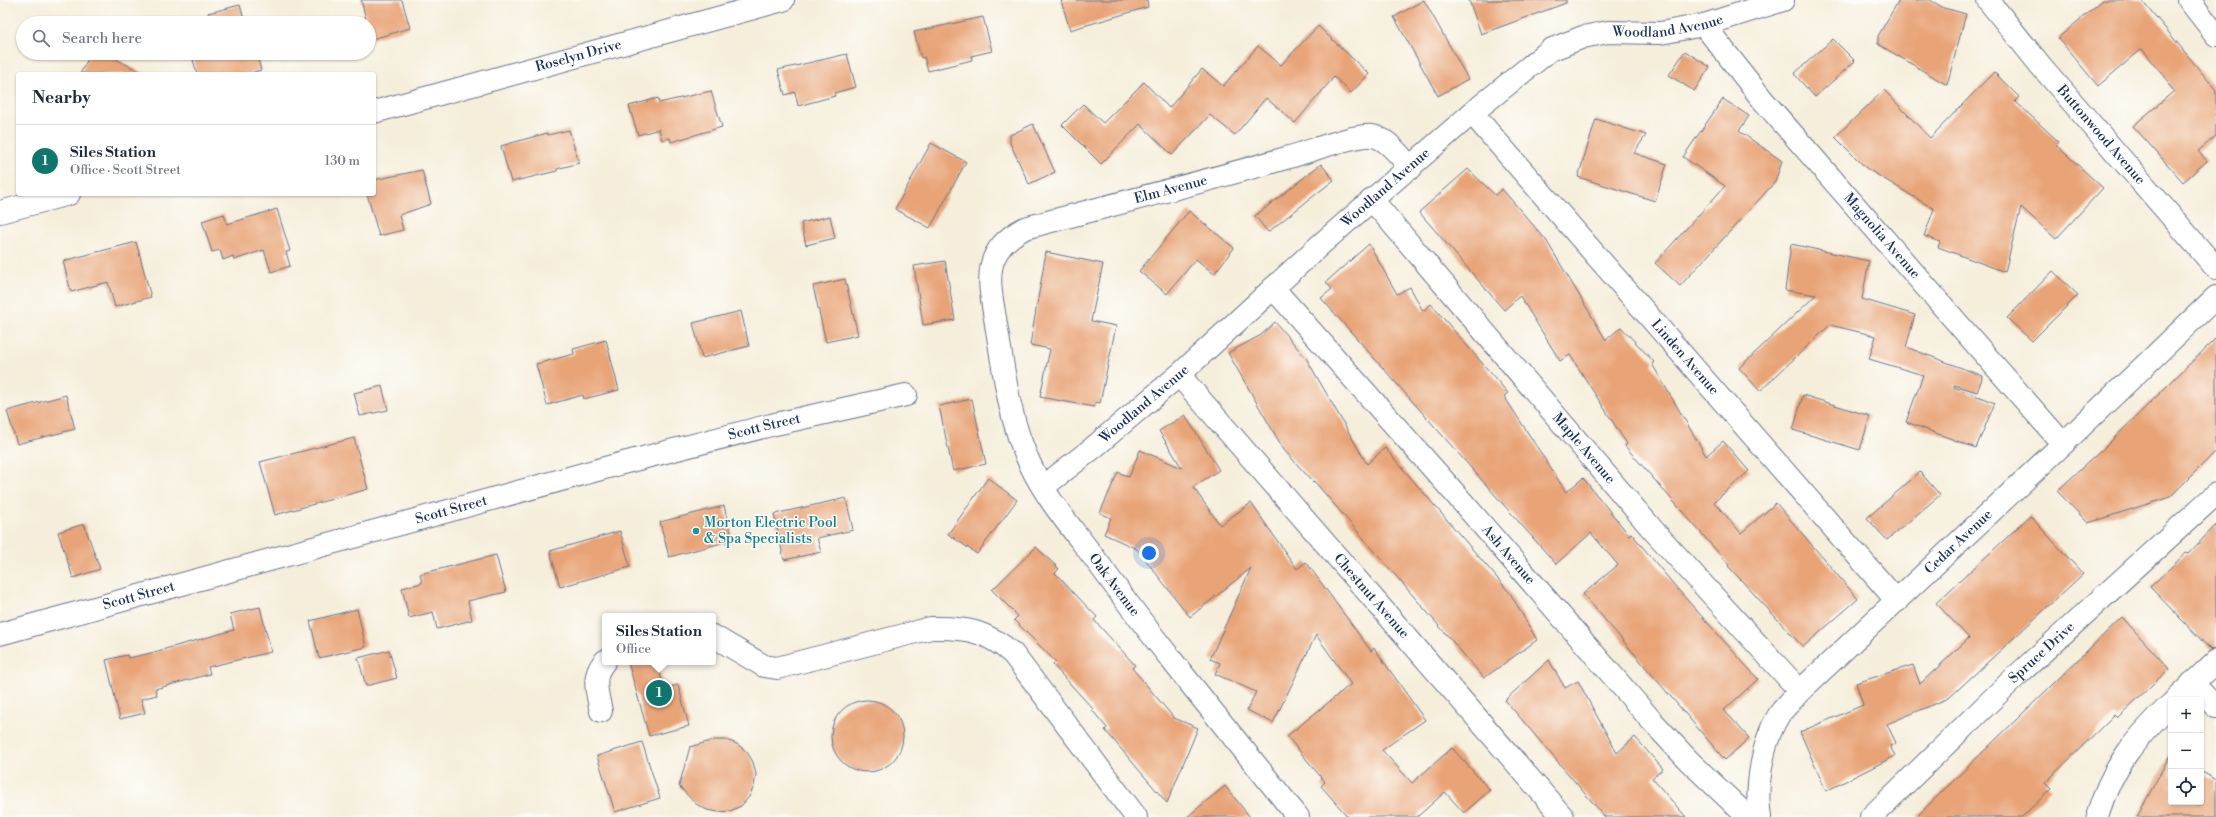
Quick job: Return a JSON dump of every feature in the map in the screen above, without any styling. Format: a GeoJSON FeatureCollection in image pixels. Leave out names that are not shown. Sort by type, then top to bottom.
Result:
{"type":"FeatureCollection","features":[{"type":"Feature","properties":{"kind":"street","name":"Roselyn Drive"},"geometry":{"type":"LineString","coordinates":[[376,111],[783,0]]}},
{"type":"Feature","properties":{"kind":"street","name":"Woodland Avenue"},"geometry":{"type":"LineString","coordinates":[[1043,486],[1093,448],[1179,375],[1273,288],[1472,113],[1550,50],[1565,43],[1608,32],[1660,34],[1704,25],[1783,0]]}},
{"type":"Feature","properties":{"kind":"street","name":"Buttonwood Avenue"},"geometry":{"type":"LineString","coordinates":[[1988,0],[2041,66],[2216,268]]}},
{"type":"Feature","properties":{"kind":"street"},"geometry":{"type":"LineString","coordinates":[[2189,0],[2216,36]]}},
{"type":"Feature","properties":{"kind":"street","name":"Magnolia Avenue"},"geometry":{"type":"LineString","coordinates":[[1704,25],[1762,99],[2063,444]]}},
{"type":"Feature","properties":{"kind":"street","name":"Linden Avenue"},"geometry":{"type":"LineString","coordinates":[[1472,113],[1897,601]]}},
{"type":"Feature","properties":{"kind":"street","name":"Elm Avenue"},"geometry":{"type":"LineString","coordinates":[[995,320],[990,268],[996,251],[1005,240],[1025,228],[1288,158],[1336,143],[1369,136],[1377,137],[1385,142],[1411,168]]}},
{"type":"Feature","properties":{"kind":"street"},"geometry":{"type":"LineString","coordinates":[[0,212],[61,196]]}},
{"type":"Feature","properties":{"kind":"street","name":"Maple Avenue"},"geometry":{"type":"LineString","coordinates":[[1373,201],[1653,530],[1800,691]]}},
{"type":"Feature","properties":{"kind":"street","name":"Ash Avenue"},"geometry":{"type":"LineString","coordinates":[[1273,288],[1452,490],[1651,720],[1688,760],[1748,817]]}},
{"type":"Feature","properties":{"kind":"street","name":"Cedar Avenue"},"geometry":{"type":"LineString","coordinates":[[1760,817],[1760,781],[1765,749],[1781,713],[1800,691],[1832,659],[1897,601],[2063,444],[2216,297]]}},
{"type":"Feature","properties":{"kind":"street","name":"Oak Avenue"},"geometry":{"type":"LineString","coordinates":[[995,320],[1014,426],[1030,464],[1043,486],[1124,599],[1298,817]]}},
{"type":"Feature","properties":{"kind":"street","name":"Chestnut Avenue"},"geometry":{"type":"LineString","coordinates":[[1179,375],[1563,817]]}},
{"type":"Feature","properties":{"kind":"street","name":"Scott Street"},"geometry":{"type":"LineString","coordinates":[[0,634],[638,459],[771,425],[906,395]]}},
{"type":"Feature","properties":{"kind":"street","name":"Spruce Drive"},"geometry":{"type":"LineString","coordinates":[[1871,817],[2012,680],[2216,494]]}},
{"type":"Feature","properties":{"kind":"street"},"geometry":{"type":"LineString","coordinates":[[716,638],[764,666],[777,668],[931,628],[956,627],[983,634],[999,642],[1013,654],[1136,817]]}},
{"type":"Feature","properties":{"kind":"street"},"geometry":{"type":"LineString","coordinates":[[2178,697],[2216,661]]}},
{"type":"Feature","properties":{"kind":"street"},"geometry":{"type":"LineString","coordinates":[[601,711],[596,684],[597,669],[602,664]]}},
{"type":"Feature","properties":{"kind":"street"},"geometry":{"type":"LineString","coordinates":[[2192,683],[2216,707]]}},
{"type":"Feature","properties":{"kind":"street"},"geometry":{"type":"LineString","coordinates":[[2098,813],[2121,761],[2139,735],[2168,707]]}},
{"type":"Feature","properties":{"kind":"building"},"geometry":{"type":"Polygon","coordinates":[[[361,0],[402,0],[410,28],[376,38],[376,16],[365,16],[361,0]]]}},
{"type":"Feature","properties":{"kind":"building"},"geometry":{"type":"Polygon","coordinates":[[[1061,0],[1147,0],[1148,7],[1070,30],[1061,0]]]}},
{"type":"Feature","properties":{"kind":"building"},"geometry":{"type":"Polygon","coordinates":[[[1424,0],[1468,79],[1438,96],[1394,17],[1424,0]]]}},
{"type":"Feature","properties":{"kind":"building"},"geometry":{"type":"Polygon","coordinates":[[[1469,0],[1566,0],[1566,3],[1481,34],[1469,0]]]}},
{"type":"Feature","properties":{"kind":"building"},"geometry":{"type":"Polygon","coordinates":[[[1899,0],[1930,0],[1944,8],[1966,14],[1947,85],[1878,44],[1878,36],[1899,0]]]}},
{"type":"Feature","properties":{"kind":"building"},"geometry":{"type":"Polygon","coordinates":[[[2103,0],[2142,0],[2216,90],[2216,136],[2198,151],[2207,161],[2183,182],[2133,126],[2174,91],[2168,84],[2170,83],[2142,49],[2098,86],[2058,38],[2103,0]]]}},
{"type":"Feature","properties":{"kind":"building"},"geometry":{"type":"Polygon","coordinates":[[[240,5],[243,16],[209,16],[208,13],[240,5]]]}},
{"type":"Feature","properties":{"kind":"building"},"geometry":{"type":"Polygon","coordinates":[[[983,17],[992,51],[971,56],[972,60],[928,71],[924,57],[921,58],[914,32],[983,17]]]}},
{"type":"Feature","properties":{"kind":"building"},"geometry":{"type":"Polygon","coordinates":[[[1318,26],[1369,74],[1351,93],[1334,77],[1295,123],[1266,98],[1235,135],[1210,115],[1172,155],[1140,124],[1101,164],[1062,125],[1083,104],[1103,123],[1144,82],[1169,108],[1202,69],[1223,86],[1258,46],[1281,65],[1318,26]]]}},
{"type":"Feature","properties":{"kind":"building"},"geometry":{"type":"Polygon","coordinates":[[[1833,39],[1855,61],[1815,97],[1794,74],[1833,39]]]}},
{"type":"Feature","properties":{"kind":"building"},"geometry":{"type":"Polygon","coordinates":[[[1685,51],[1710,67],[1694,91],[1669,75],[1685,51]]]}},
{"type":"Feature","properties":{"kind":"building"},"geometry":{"type":"Polygon","coordinates":[[[847,54],[856,87],[834,93],[835,96],[798,106],[795,92],[785,95],[778,70],[847,54]]]}},
{"type":"Feature","properties":{"kind":"building"},"geometry":{"type":"Polygon","coordinates":[[[87,60],[118,60],[141,72],[81,72],[87,60]]]}},
{"type":"Feature","properties":{"kind":"building"},"geometry":{"type":"Polygon","coordinates":[[[193,60],[258,60],[261,70],[254,72],[196,72],[193,60]]]}},
{"type":"Feature","properties":{"kind":"building"},"geometry":{"type":"Polygon","coordinates":[[[1994,72],[2019,97],[2015,101],[2059,142],[2056,145],[2103,188],[2056,239],[2021,207],[2005,272],[1938,247],[1940,242],[1924,236],[1934,209],[1866,168],[1835,137],[1884,90],[1930,138],[1994,72]]]}},
{"type":"Feature","properties":{"kind":"building"},"geometry":{"type":"Polygon","coordinates":[[[711,91],[722,127],[671,142],[670,138],[662,140],[659,129],[638,135],[629,106],[658,98],[659,103],[711,91]]]}},
{"type":"Feature","properties":{"kind":"building"},"geometry":{"type":"Polygon","coordinates":[[[1723,99],[1749,116],[1739,131],[1782,161],[1775,182],[1680,286],[1655,263],[1725,186],[1683,157],[1723,99]]]}},
{"type":"Feature","properties":{"kind":"building"},"geometry":{"type":"Polygon","coordinates":[[[1596,119],[1646,135],[1634,153],[1667,164],[1655,201],[1578,177],[1596,119]]]}},
{"type":"Feature","properties":{"kind":"building"},"geometry":{"type":"Polygon","coordinates":[[[1033,124],[1055,172],[1029,184],[1010,143],[1010,135],[1033,124]]]}},
{"type":"Feature","properties":{"kind":"building"},"geometry":{"type":"Polygon","coordinates":[[[569,130],[579,163],[557,169],[557,171],[511,182],[501,146],[547,133],[548,135],[569,130]]]}},
{"type":"Feature","properties":{"kind":"building"},"geometry":{"type":"Polygon","coordinates":[[[931,143],[966,162],[930,228],[895,209],[931,143]]]}},
{"type":"Feature","properties":{"kind":"building"},"geometry":{"type":"Polygon","coordinates":[[[1321,164],[1334,180],[1268,232],[1255,216],[1321,164]]]}},
{"type":"Feature","properties":{"kind":"building"},"geometry":{"type":"Polygon","coordinates":[[[1468,169],[1495,195],[1502,189],[1546,240],[1606,340],[1621,327],[1654,362],[1652,364],[1706,456],[1723,441],[1749,471],[1714,502],[1741,533],[1776,503],[1858,599],[1803,647],[1728,566],[1729,565],[1625,446],[1627,444],[1570,355],[1560,361],[1520,296],[1504,310],[1419,212],[1468,169]]]}},
{"type":"Feature","properties":{"kind":"building"},"geometry":{"type":"Polygon","coordinates":[[[422,170],[431,204],[399,215],[403,230],[379,236],[368,196],[376,196],[376,180],[422,170]]]}},
{"type":"Feature","properties":{"kind":"building"},"geometry":{"type":"Polygon","coordinates":[[[277,209],[290,251],[286,252],[290,266],[271,272],[264,250],[234,260],[233,256],[223,260],[220,250],[212,252],[202,221],[224,214],[227,224],[277,209]]]}},
{"type":"Feature","properties":{"kind":"building"},"geometry":{"type":"Polygon","coordinates":[[[1189,211],[1234,248],[1214,274],[1196,259],[1167,294],[1139,271],[1189,211]]]}},
{"type":"Feature","properties":{"kind":"building"},"geometry":{"type":"Polygon","coordinates":[[[830,216],[835,238],[806,245],[801,223],[830,216]]]}},
{"type":"Feature","properties":{"kind":"building"},"geometry":{"type":"Polygon","coordinates":[[[136,242],[151,297],[115,307],[108,282],[71,292],[63,261],[136,242]]]}},
{"type":"Feature","properties":{"kind":"building"},"geometry":{"type":"Polygon","coordinates":[[[1369,244],[1397,294],[1410,287],[1423,311],[1431,304],[1508,393],[1504,396],[1566,492],[1583,478],[1629,535],[1631,533],[1680,592],[1758,679],[1724,710],[1749,738],[1725,760],[1583,594],[1618,565],[1591,533],[1556,564],[1321,298],[1332,289],[1326,282],[1369,244]]]}},
{"type":"Feature","properties":{"kind":"building"},"geometry":{"type":"Polygon","coordinates":[[[1791,244],[1869,261],[1862,299],[1915,315],[1906,347],[1983,376],[1977,392],[1954,385],[1954,387],[1995,403],[1976,448],[1906,422],[1923,375],[1869,359],[1876,336],[1830,325],[1760,391],[1739,368],[1816,295],[1785,290],[1791,244]]]}},
{"type":"Feature","properties":{"kind":"building"},"geometry":{"type":"Polygon","coordinates":[[[1046,252],[1103,264],[1091,321],[1116,326],[1100,403],[1095,402],[1094,407],[1040,397],[1050,349],[1030,345],[1046,252]]]}},
{"type":"Feature","properties":{"kind":"building"},"geometry":{"type":"Polygon","coordinates":[[[945,261],[955,320],[923,325],[914,266],[945,261]]]}},
{"type":"Feature","properties":{"kind":"building"},"geometry":{"type":"Polygon","coordinates":[[[2053,271],[2078,295],[2032,341],[2007,318],[2053,271]]]}},
{"type":"Feature","properties":{"kind":"building"},"geometry":{"type":"Polygon","coordinates":[[[845,279],[858,335],[826,342],[813,286],[845,279]]]}},
{"type":"Feature","properties":{"kind":"building"},"geometry":{"type":"Polygon","coordinates":[[[741,311],[749,346],[702,358],[693,323],[741,311]]]}},
{"type":"Feature","properties":{"kind":"building"},"geometry":{"type":"Polygon","coordinates":[[[1275,322],[1306,358],[1367,464],[1385,448],[1510,593],[1537,640],[1484,678],[1314,481],[1313,482],[1284,450],[1228,353],[1261,335],[1275,322]]]}},
{"type":"Feature","properties":{"kind":"building"},"geometry":{"type":"Polygon","coordinates":[[[2216,338],[2216,451],[2170,497],[2088,523],[2057,491],[2107,445],[2216,338]]]}},
{"type":"Feature","properties":{"kind":"building"},"geometry":{"type":"Polygon","coordinates":[[[606,340],[619,390],[584,399],[583,395],[547,405],[536,364],[574,354],[573,349],[606,340]]]}},
{"type":"Feature","properties":{"kind":"building"},"geometry":{"type":"Polygon","coordinates":[[[382,386],[388,410],[360,416],[354,393],[382,386]]]}},
{"type":"Feature","properties":{"kind":"building"},"geometry":{"type":"Polygon","coordinates":[[[66,395],[75,429],[17,444],[7,411],[66,395]]]}},
{"type":"Feature","properties":{"kind":"building"},"geometry":{"type":"Polygon","coordinates":[[[1803,395],[1870,416],[1860,450],[1793,430],[1803,395]]]}},
{"type":"Feature","properties":{"kind":"building"},"geometry":{"type":"Polygon","coordinates":[[[972,399],[986,464],[953,471],[939,406],[972,399]]]}},
{"type":"Feature","properties":{"kind":"building"},"geometry":{"type":"Polygon","coordinates":[[[1185,415],[1219,470],[1193,487],[1220,525],[1251,503],[1297,569],[1306,562],[1371,651],[1374,648],[1425,720],[1382,750],[1412,783],[1452,748],[1490,790],[1464,813],[1445,792],[1417,817],[1348,817],[1321,786],[1325,782],[1287,736],[1351,684],[1316,635],[1273,723],[1247,710],[1256,692],[1215,674],[1220,663],[1210,659],[1251,568],[1190,617],[1137,549],[1104,534],[1111,518],[1100,513],[1118,472],[1129,477],[1140,450],[1182,468],[1159,431],[1185,415]]]}},
{"type":"Feature","properties":{"kind":"building"},"geometry":{"type":"Polygon","coordinates":[[[354,438],[368,489],[275,515],[260,462],[354,438]]]}},
{"type":"Feature","properties":{"kind":"building"},"geometry":{"type":"Polygon","coordinates":[[[1920,472],[1940,495],[1887,540],[1867,518],[1920,472]]]}},
{"type":"Feature","properties":{"kind":"building"},"geometry":{"type":"Polygon","coordinates":[[[988,478],[1017,500],[977,554],[948,534],[988,478]]]}},
{"type":"Feature","properties":{"kind":"building"},"geometry":{"type":"Polygon","coordinates":[[[846,498],[853,530],[817,538],[821,552],[784,560],[774,514],[846,498]]]}},
{"type":"Feature","properties":{"kind":"building","name":"Morton Electric Pool & Spa Specialists"},"geometry":{"type":"Polygon","coordinates":[[[724,506],[733,540],[669,557],[660,522],[724,506]]]}},
{"type":"Feature","properties":{"kind":"building"},"geometry":{"type":"Polygon","coordinates":[[[2030,516],[2083,574],[1949,698],[1887,724],[1896,743],[1890,746],[1895,756],[1826,791],[1800,732],[1863,705],[1856,683],[1913,665],[1920,684],[1969,638],[1936,603],[2030,516]]]}},
{"type":"Feature","properties":{"kind":"building"},"geometry":{"type":"Polygon","coordinates":[[[84,524],[100,569],[73,578],[58,532],[84,524]]]}},
{"type":"Feature","properties":{"kind":"building"},"geometry":{"type":"Polygon","coordinates":[[[2216,525],[2216,649],[2211,650],[2150,587],[2186,553],[2188,554],[2216,525]]]}},
{"type":"Feature","properties":{"kind":"building"},"geometry":{"type":"Polygon","coordinates":[[[620,531],[630,567],[560,587],[550,551],[620,531]]]}},
{"type":"Feature","properties":{"kind":"building"},"geometry":{"type":"Polygon","coordinates":[[[1036,547],[1059,569],[1055,573],[1097,617],[1094,620],[1135,665],[1132,668],[1174,718],[1198,728],[1167,803],[1105,730],[1107,728],[1092,710],[1093,709],[1053,665],[1056,662],[1014,620],[1018,616],[992,590],[1036,547]]]}},
{"type":"Feature","properties":{"kind":"building"},"geometry":{"type":"Polygon","coordinates":[[[496,555],[506,592],[468,601],[472,620],[437,629],[433,612],[409,618],[402,588],[422,583],[420,574],[496,555]]]}},
{"type":"Feature","properties":{"kind":"building"},"geometry":{"type":"Polygon","coordinates":[[[260,607],[271,652],[208,667],[210,674],[155,689],[157,695],[141,699],[145,713],[120,719],[106,660],[127,655],[128,658],[147,654],[234,630],[230,614],[260,607]]]}},
{"type":"Feature","properties":{"kind":"building"},"geometry":{"type":"Polygon","coordinates":[[[357,609],[366,647],[319,658],[310,621],[357,609]]]}},
{"type":"Feature","properties":{"kind":"building"},"geometry":{"type":"Polygon","coordinates":[[[2122,617],[2169,669],[2117,718],[2114,715],[2045,783],[2051,789],[2022,817],[1916,817],[2122,617]]]}},
{"type":"Feature","properties":{"kind":"building"},"geometry":{"type":"Polygon","coordinates":[[[389,650],[397,678],[366,686],[358,658],[389,650]]]}},
{"type":"Feature","properties":{"kind":"building"},"geometry":{"type":"Polygon","coordinates":[[[1549,660],[1565,688],[1578,681],[1617,753],[1635,737],[1663,769],[1652,778],[1686,817],[1605,817],[1505,700],[1549,660]]]}},
{"type":"Feature","properties":{"kind":"building"},"geometry":{"type":"Polygon","coordinates":[[[629,665],[658,665],[664,688],[678,685],[689,726],[649,736],[629,665]]]}},
{"type":"Feature","properties":{"kind":"building"},"geometry":{"type":"Polygon","coordinates":[[[860,700],[874,700],[881,702],[893,710],[901,722],[903,736],[901,750],[893,762],[881,770],[874,772],[860,772],[853,770],[841,762],[833,750],[831,743],[831,729],[833,722],[841,710],[853,702],[860,700]]]}},
{"type":"Feature","properties":{"kind":"building"},"geometry":{"type":"Polygon","coordinates":[[[714,740],[726,740],[737,744],[747,752],[753,762],[756,774],[754,786],[749,797],[741,806],[730,811],[718,812],[707,810],[696,804],[679,786],[690,747],[714,740]]]}},
{"type":"Feature","properties":{"kind":"building"},"geometry":{"type":"Polygon","coordinates":[[[642,742],[660,798],[615,812],[597,756],[642,742]]]}},
{"type":"Feature","properties":{"kind":"building"},"geometry":{"type":"Polygon","coordinates":[[[2168,759],[2168,805],[2204,805],[2204,774],[2216,780],[2216,817],[2137,817],[2168,759]]]}},
{"type":"Feature","properties":{"kind":"building"},"geometry":{"type":"Polygon","coordinates":[[[1225,786],[1250,817],[1187,817],[1225,786]]]}},
{"type":"Feature","properties":{"kind":"place","name":"Morton Electric Pool & Spa Specialists"},"geometry":{"type":"Point","coordinates":[696,531]}},
{"type":"Feature","properties":{"kind":"place","name":"Siles Station"},"geometry":{"type":"Point","coordinates":[659,693]}}]}
